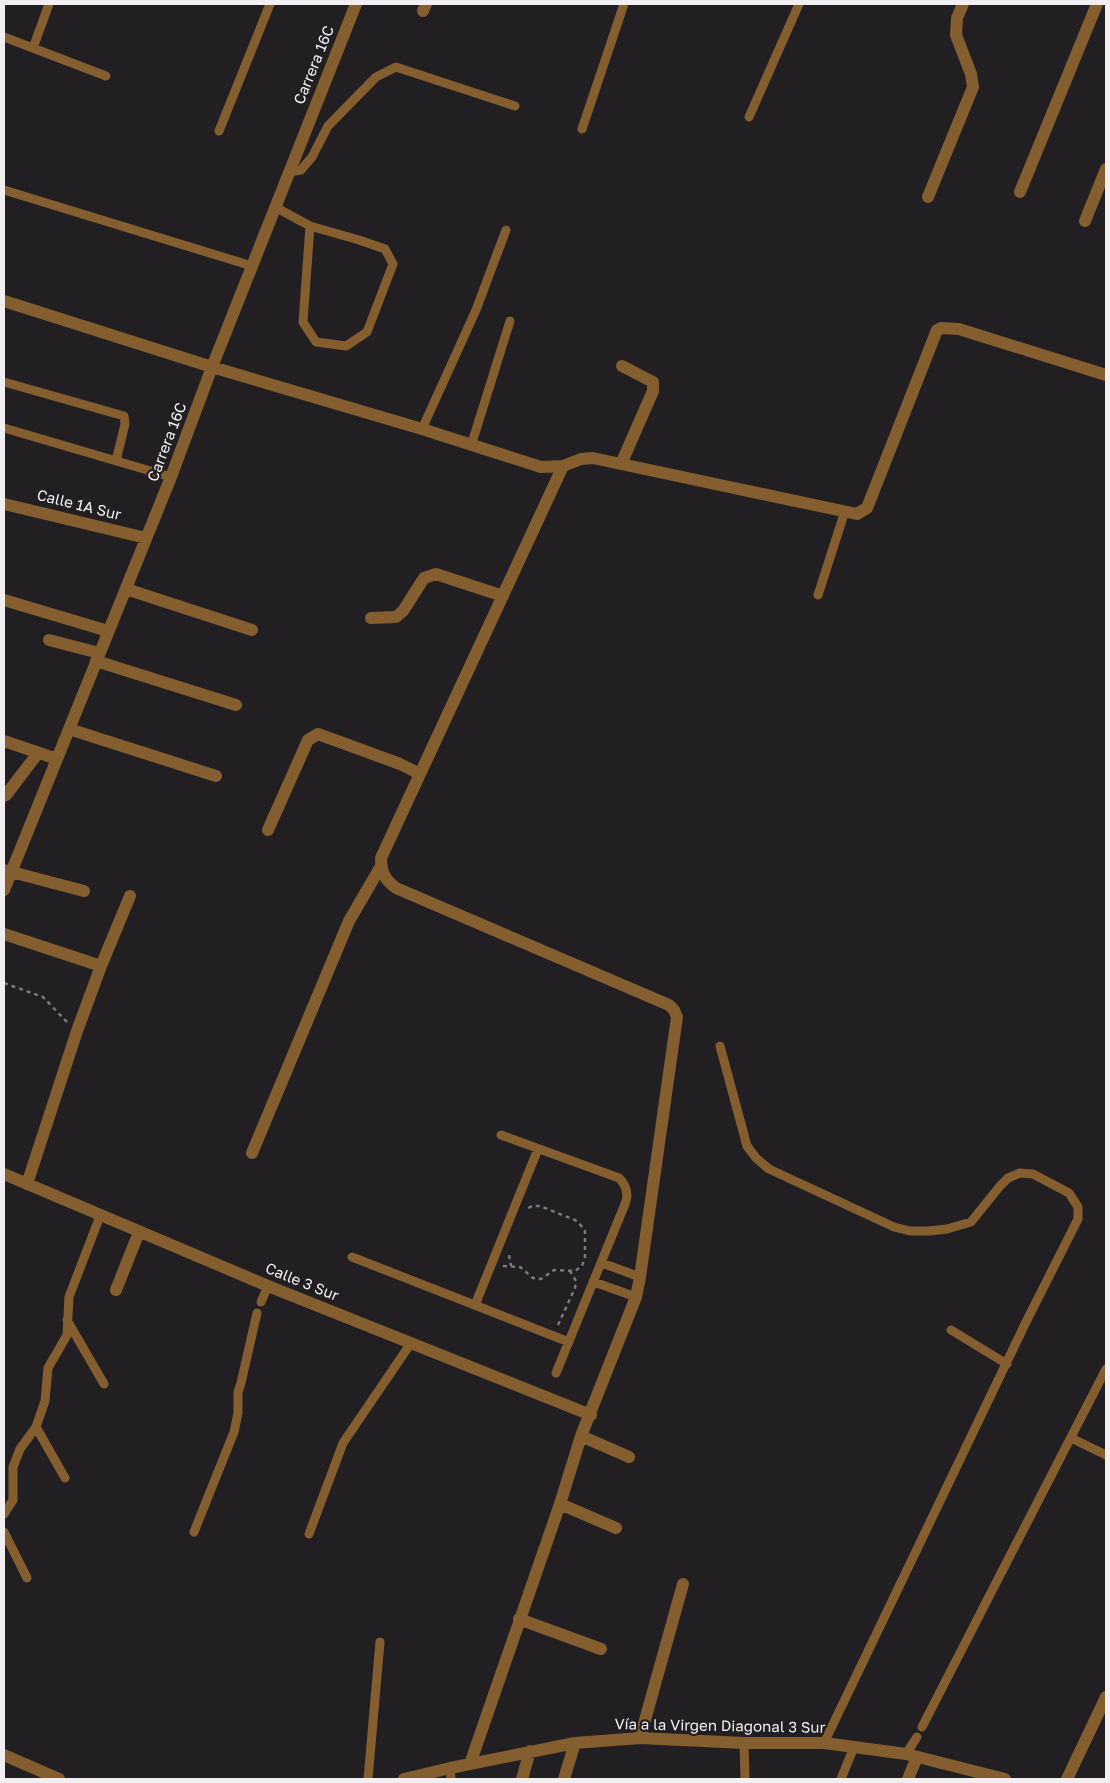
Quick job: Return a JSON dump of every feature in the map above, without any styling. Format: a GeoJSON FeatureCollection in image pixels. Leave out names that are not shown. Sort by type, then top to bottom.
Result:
{"type":"FeatureCollection","features":[{"type":"Feature","properties":{"kind":"street","name":"Carrera 16C"},"geometry":{"type":"LineString","coordinates":[[4,890],[7,871],[69,729],[126,589],[356,4]]}},
{"type":"Feature","properties":{"kind":"street"},"geometry":{"type":"LineString","coordinates":[[928,197],[973,87],[971,74],[956,35],[957,18],[963,4]]}},
{"type":"Feature","properties":{"kind":"street"},"geometry":{"type":"LineString","coordinates":[[1020,192],[1097,4]]}},
{"type":"Feature","properties":{"kind":"street"},"geometry":{"type":"LineString","coordinates":[[1085,221],[1106,169]]}},
{"type":"Feature","properties":{"kind":"street"},"geometry":{"type":"LineString","coordinates":[[4,302],[541,467],[563,466],[582,459],[593,458],[857,514],[867,508],[937,330],[941,328],[959,329],[1106,375]]}},
{"type":"Feature","properties":{"kind":"street"},"geometry":{"type":"LineString","coordinates":[[621,464],[653,391],[653,382],[622,366]]}},
{"type":"Feature","properties":{"kind":"street"},"geometry":{"type":"LineString","coordinates":[[470,1764],[582,1436],[636,1297],[677,1017],[669,1005],[396,888],[388,882],[383,874],[381,858],[563,466]]}},
{"type":"Feature","properties":{"kind":"street","name":"Calle 1A Sur"},"geometry":{"type":"LineString","coordinates":[[4,504],[146,538]]}},
{"type":"Feature","properties":{"kind":"street"},"geometry":{"type":"LineString","coordinates":[[371,618],[396,617],[403,611],[424,578],[436,574],[503,596]]}},
{"type":"Feature","properties":{"kind":"street"},"geometry":{"type":"LineString","coordinates":[[126,589],[252,630]]}},
{"type":"Feature","properties":{"kind":"street"},"geometry":{"type":"LineString","coordinates":[[4,600],[108,631]]}},
{"type":"Feature","properties":{"kind":"street"},"geometry":{"type":"LineString","coordinates":[[49,640],[236,705]]}},
{"type":"Feature","properties":{"kind":"street"},"geometry":{"type":"LineString","coordinates":[[69,729],[216,776]]}},
{"type":"Feature","properties":{"kind":"street"},"geometry":{"type":"LineString","coordinates":[[268,830],[308,740],[318,734],[400,764],[420,774]]}},
{"type":"Feature","properties":{"kind":"street"},"geometry":{"type":"LineString","coordinates":[[4,741],[56,759]]}},
{"type":"Feature","properties":{"kind":"street"},"geometry":{"type":"LineString","coordinates":[[4,796],[38,752]]}},
{"type":"Feature","properties":{"kind":"street"},"geometry":{"type":"LineString","coordinates":[[252,1153],[350,921],[381,866]]}},
{"type":"Feature","properties":{"kind":"street"},"geometry":{"type":"LineString","coordinates":[[7,871],[84,892]]}},
{"type":"Feature","properties":{"kind":"street"},"geometry":{"type":"LineString","coordinates":[[27,1184],[77,1031],[130,896]]}},
{"type":"Feature","properties":{"kind":"street"},"geometry":{"type":"LineString","coordinates":[[4,934],[101,966]]}},
{"type":"Feature","properties":{"kind":"street","name":"Calle 3 Sur"},"geometry":{"type":"LineString","coordinates":[[4,1174],[268,1286],[591,1415]]}},
{"type":"Feature","properties":{"kind":"street"},"geometry":{"type":"LineString","coordinates":[[116,1290],[138,1232]]}},
{"type":"Feature","properties":{"kind":"street"},"geometry":{"type":"LineString","coordinates":[[582,1436],[629,1457]]}},
{"type":"Feature","properties":{"kind":"street"},"geometry":{"type":"LineString","coordinates":[[560,1504],[616,1528]]}},
{"type":"Feature","properties":{"kind":"street"},"geometry":{"type":"LineString","coordinates":[[640,1738],[684,1584]]}},
{"type":"Feature","properties":{"kind":"street"},"geometry":{"type":"LineString","coordinates":[[519,1619],[601,1650]]}},
{"type":"Feature","properties":{"kind":"street"},"geometry":{"type":"LineString","coordinates":[[1066,1779],[1106,1697]]}},
{"type":"Feature","properties":{"kind":"street","name":"Vía a la Virgen Diagonal 3 Sur"},"geometry":{"type":"LineString","coordinates":[[404,1779],[450,1774],[470,1764],[575,1743],[640,1738],[744,1743],[824,1743],[911,1756],[1005,1779]]}},
{"type":"Feature","properties":{"kind":"street"},"geometry":{"type":"LineString","coordinates":[[564,1779],[575,1743]]}},
{"type":"Feature","properties":{"kind":"street"},"geometry":{"type":"LineString","coordinates":[[522,1779],[530,1751]]}},
{"type":"Feature","properties":{"kind":"street"},"geometry":{"type":"LineString","coordinates":[[4,1755],[59,1779]]}},
{"type":"Feature","properties":{"kind":"street"},"geometry":{"type":"LineString","coordinates":[[908,1779],[911,1756]]}},
{"type":"Feature","properties":{"kind":"lane"},"geometry":{"type":"LineString","coordinates":[[33,48],[49,4]]}},
{"type":"Feature","properties":{"kind":"lane"},"geometry":{"type":"LineString","coordinates":[[220,131],[270,4]]}},
{"type":"Feature","properties":{"kind":"lane"},"geometry":{"type":"LineString","coordinates":[[582,129],[624,4]]}},
{"type":"Feature","properties":{"kind":"lane"},"geometry":{"type":"LineString","coordinates":[[749,117],[800,4]]}},
{"type":"Feature","properties":{"kind":"lane"},"geometry":{"type":"LineString","coordinates":[[4,38],[106,76]]}},
{"type":"Feature","properties":{"kind":"lane"},"geometry":{"type":"LineString","coordinates":[[289,172],[301,170],[312,157],[328,126],[376,77],[396,67],[515,106]]}},
{"type":"Feature","properties":{"kind":"lane"},"geometry":{"type":"LineString","coordinates":[[4,190],[252,266]]}},
{"type":"Feature","properties":{"kind":"lane"},"geometry":{"type":"LineString","coordinates":[[275,207],[310,226],[385,249],[393,264],[367,332],[346,346],[316,342],[303,322],[310,226]]}},
{"type":"Feature","properties":{"kind":"lane"},"geometry":{"type":"LineString","coordinates":[[422,429],[476,310],[506,230]]}},
{"type":"Feature","properties":{"kind":"lane"},"geometry":{"type":"LineString","coordinates":[[470,446],[510,320]]}},
{"type":"Feature","properties":{"kind":"lane"},"geometry":{"type":"LineString","coordinates":[[4,382],[124,416],[125,424],[116,461]]}},
{"type":"Feature","properties":{"kind":"lane"},"geometry":{"type":"LineString","coordinates":[[4,428],[171,477]]}},
{"type":"Feature","properties":{"kind":"lane"},"geometry":{"type":"LineString","coordinates":[[818,595],[845,511]]}},
{"type":"Feature","properties":{"kind":"lane"},"geometry":{"type":"LineString","coordinates":[[720,1046],[747,1146],[756,1158],[769,1169],[894,1227],[910,1231],[929,1231],[947,1229],[971,1222],[1000,1186],[1008,1178],[1020,1173],[1032,1174],[1069,1193],[1078,1207],[1078,1219],[1025,1324],[824,1743]]}},
{"type":"Feature","properties":{"kind":"lane"},"geometry":{"type":"LineString","coordinates":[[501,1135],[619,1178],[628,1193],[602,1263],[556,1373]]}},
{"type":"Feature","properties":{"kind":"lane"},"geometry":{"type":"LineString","coordinates":[[475,1305],[538,1149]]}},
{"type":"Feature","properties":{"kind":"lane"},"geometry":{"type":"LineString","coordinates":[[4,1514],[13,1500],[13,1468],[20,1449],[36,1427],[45,1401],[48,1368],[67,1335],[69,1297],[100,1216]]}},
{"type":"Feature","properties":{"kind":"lane"},"geometry":{"type":"LineString","coordinates":[[352,1257],[569,1342]]}},
{"type":"Feature","properties":{"kind":"lane"},"geometry":{"type":"LineString","coordinates":[[602,1263],[640,1277]]}},
{"type":"Feature","properties":{"kind":"lane"},"geometry":{"type":"LineString","coordinates":[[594,1282],[636,1297]]}},
{"type":"Feature","properties":{"kind":"lane"},"geometry":{"type":"LineString","coordinates":[[261,1302],[268,1286]]}},
{"type":"Feature","properties":{"kind":"lane"},"geometry":{"type":"LineString","coordinates":[[194,1532],[238,1422],[238,1392],[257,1313]]}},
{"type":"Feature","properties":{"kind":"lane"},"geometry":{"type":"LineString","coordinates":[[67,1319],[104,1384]]}},
{"type":"Feature","properties":{"kind":"lane"},"geometry":{"type":"LineString","coordinates":[[951,1330],[1007,1364]]}},
{"type":"Feature","properties":{"kind":"lane"},"geometry":{"type":"LineString","coordinates":[[309,1534],[343,1443],[411,1343]]}},
{"type":"Feature","properties":{"kind":"lane"},"geometry":{"type":"LineString","coordinates":[[922,1727],[1106,1369]]}},
{"type":"Feature","properties":{"kind":"lane"},"geometry":{"type":"LineString","coordinates":[[36,1427],[65,1478]]}},
{"type":"Feature","properties":{"kind":"lane"},"geometry":{"type":"LineString","coordinates":[[1071,1438],[1106,1455]]}},
{"type":"Feature","properties":{"kind":"lane"},"geometry":{"type":"LineString","coordinates":[[4,1532],[27,1578]]}},
{"type":"Feature","properties":{"kind":"lane"},"geometry":{"type":"LineString","coordinates":[[368,1779],[380,1642]]}},
{"type":"Feature","properties":{"kind":"lane"},"geometry":{"type":"LineString","coordinates":[[911,1756],[917,1736]]}},
{"type":"Feature","properties":{"kind":"lane"},"geometry":{"type":"LineString","coordinates":[[744,1743],[745,1779]]}},
{"type":"Feature","properties":{"kind":"lane"},"geometry":{"type":"LineString","coordinates":[[841,1779],[854,1747]]}},
{"type":"Feature","properties":{"kind":"path"},"geometry":{"type":"LineString","coordinates":[[4,983],[42,997],[77,1031]]}},
{"type":"Feature","properties":{"kind":"path"},"geometry":{"type":"LineString","coordinates":[[492,1266],[520,1266],[533,1278],[543,1279],[557,1269],[570,1271],[579,1269],[584,1262],[586,1236],[582,1226],[575,1220],[536,1205],[528,1207],[524,1213]]}},
{"type":"Feature","properties":{"kind":"path"},"geometry":{"type":"LineString","coordinates":[[510,1250],[511,1266]]}},
{"type":"Feature","properties":{"kind":"path"},"geometry":{"type":"LineString","coordinates":[[554,1336],[575,1288],[576,1281],[570,1271]]}}]}
